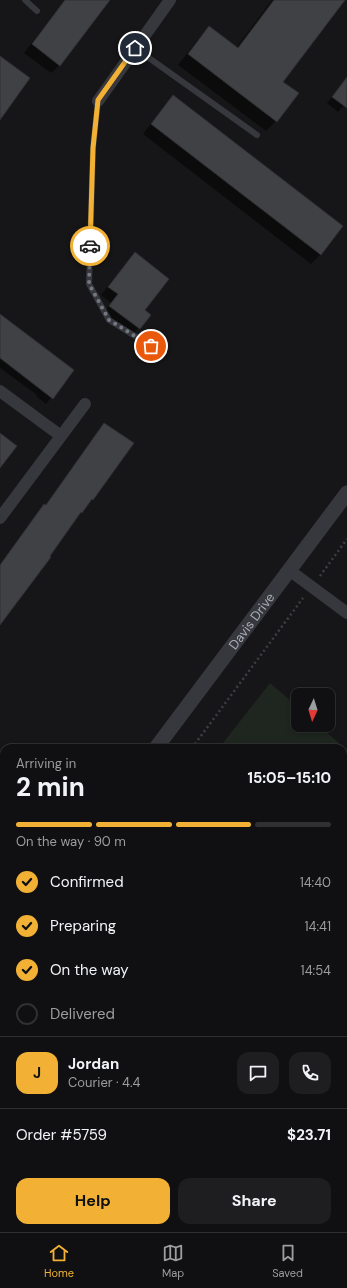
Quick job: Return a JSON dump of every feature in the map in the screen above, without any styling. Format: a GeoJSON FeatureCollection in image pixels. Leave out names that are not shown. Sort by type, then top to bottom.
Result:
{"type":"FeatureCollection","features":[{"type":"Feature","properties":{"kind":"street"},"geometry":{"type":"LineString","coordinates":[[98,100],[170,0]]}},
{"type":"Feature","properties":{"kind":"street"},"geometry":{"type":"LineString","coordinates":[[0,391],[61,436]]}},
{"type":"Feature","properties":{"kind":"street"},"geometry":{"type":"LineString","coordinates":[[0,518],[85,404]]}},
{"type":"Feature","properties":{"kind":"street","name":"Davis Drive"},"geometry":{"type":"LineString","coordinates":[[159,744],[347,493]]}},
{"type":"Feature","properties":{"kind":"street"},"geometry":{"type":"LineString","coordinates":[[289,570],[347,612]]}},
{"type":"Feature","properties":{"kind":"lane"},"geometry":{"type":"LineString","coordinates":[[25,0],[37,11]]}},
{"type":"Feature","properties":{"kind":"lane"},"geometry":{"type":"LineString","coordinates":[[135,48],[257,136]]}},
{"type":"Feature","properties":{"kind":"lane"},"geometry":{"type":"LineString","coordinates":[[98,100],[93,148],[89,284],[109,320],[151,346]]}},
{"type":"Feature","properties":{"kind":"path"},"geometry":{"type":"LineString","coordinates":[[195,744],[347,539]]}},
{"type":"Feature","properties":{"kind":"shaded area"},"geometry":{"type":"Polygon","coordinates":[[[270,683],[291,701],[291,732],[326,732],[340,744],[222,744],[270,683]]]}},
{"type":"Feature","properties":{"kind":"building"},"geometry":{"type":"Polygon","coordinates":[[[65,0],[110,0],[60,66],[32,44],[65,0]]]}},
{"type":"Feature","properties":{"kind":"building"},"geometry":{"type":"Polygon","coordinates":[[[274,0],[345,0],[283,82],[299,93],[277,122],[188,54],[209,26],[238,48],[274,0]]]}},
{"type":"Feature","properties":{"kind":"building"},"geometry":{"type":"Polygon","coordinates":[[[0,56],[30,78],[0,120],[0,56]]]}},
{"type":"Feature","properties":{"kind":"building"},"geometry":{"type":"Polygon","coordinates":[[[347,77],[347,108],[332,97],[347,77]]]}},
{"type":"Feature","properties":{"kind":"building"},"geometry":{"type":"Polygon","coordinates":[[[173,95],[343,226],[321,255],[151,124],[173,95]]]}},
{"type":"Feature","properties":{"kind":"building"},"geometry":{"type":"Polygon","coordinates":[[[135,252],[169,279],[145,310],[151,315],[140,329],[109,306],[118,294],[108,287],[135,252]]]}},
{"type":"Feature","properties":{"kind":"building"},"geometry":{"type":"Polygon","coordinates":[[[0,314],[74,370],[53,399],[0,358],[0,314]]]}},
{"type":"Feature","properties":{"kind":"building"},"geometry":{"type":"Polygon","coordinates":[[[104,423],[134,443],[93,500],[92,499],[82,513],[81,512],[50,556],[51,557],[0,625],[0,565],[44,504],[46,505],[104,423]]]}},
{"type":"Feature","properties":{"kind":"building"},"geometry":{"type":"Polygon","coordinates":[[[0,433],[17,446],[0,468],[0,433]]]}},
{"type":"Feature","properties":{"kind":"way so far"},"geometry":{"type":"LineString","coordinates":[[90,246],[89,284],[109,320],[151,346]]}},
{"type":"Feature","properties":{"kind":"route"},"geometry":{"type":"LineString","coordinates":[[90,246],[93,148],[98,100],[135,48]]}}]}
